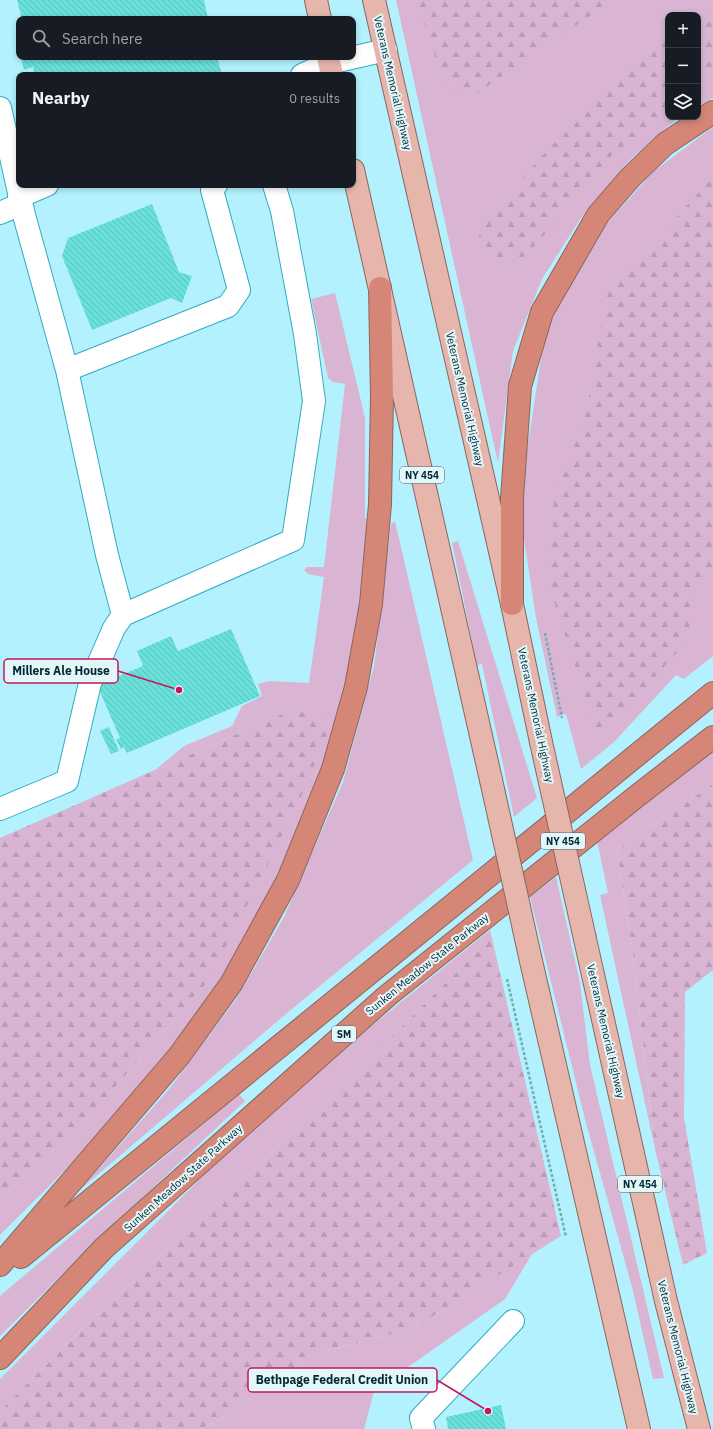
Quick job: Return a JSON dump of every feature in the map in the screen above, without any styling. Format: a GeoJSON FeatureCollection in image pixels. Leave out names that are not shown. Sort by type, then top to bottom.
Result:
{"type":"FeatureCollection","features":[{"type":"Feature","properties":{"kind":"highway"},"geometry":{"type":"LineString","coordinates":[[512,604],[512,498],[520,386],[542,312],[598,215],[630,178],[665,144],[713,112]]}},
{"type":"Feature","properties":{"kind":"highway"},"geometry":{"type":"LineString","coordinates":[[0,1265],[179,1056],[232,984],[288,880],[333,769],[356,688],[372,588],[380,504],[382,397],[380,288]]}},
{"type":"Feature","properties":{"kind":"highway"},"geometry":{"type":"LineString","coordinates":[[0,1273],[713,693]]}},
{"type":"Feature","properties":{"kind":"highway","name":"Sunken Meadow State Parkway"},"geometry":{"type":"LineString","coordinates":[[0,1358],[104,1248],[387,996],[637,796],[713,738]]}},
{"type":"Feature","properties":{"kind":"main road"},"geometry":{"type":"LineString","coordinates":[[316,0],[319,16]]}},
{"type":"Feature","properties":{"kind":"main road","name":"Veterans Memorial Highway"},"geometry":{"type":"LineString","coordinates":[[374,0],[512,604],[541,742],[666,1301],[699,1429]]}},
{"type":"Feature","properties":{"kind":"main road","name":"NY 454"},"geometry":{"type":"LineString","coordinates":[[356,183],[531,961],[639,1429]]}},
{"type":"Feature","properties":{"kind":"lane"},"geometry":{"type":"LineString","coordinates":[[356,58],[386,50]]}},
{"type":"Feature","properties":{"kind":"lane"},"geometry":{"type":"LineString","coordinates":[[310,72],[349,60]]}},
{"type":"Feature","properties":{"kind":"lane"},"geometry":{"type":"LineString","coordinates":[[0,108],[16,182]]}},
{"type":"Feature","properties":{"kind":"lane"},"geometry":{"type":"LineString","coordinates":[[17,188],[67,370],[107,555],[122,616]]}},
{"type":"Feature","properties":{"kind":"lane"},"geometry":{"type":"LineString","coordinates":[[0,213],[42,188]]}},
{"type":"Feature","properties":{"kind":"lane"},"geometry":{"type":"LineString","coordinates":[[67,370],[228,306],[239,290],[212,190],[214,188]]}},
{"type":"Feature","properties":{"kind":"lane"},"geometry":{"type":"LineString","coordinates":[[0,809],[67,781],[90,683],[114,628],[122,616],[293,540],[314,401],[305,334],[282,211],[275,188]]}},
{"type":"Feature","properties":{"kind":"lane"},"geometry":{"type":"LineString","coordinates":[[424,1429],[421,1418],[513,1321]]}},
{"type":"Feature","properties":{"kind":"path"},"geometry":{"type":"LineString","coordinates":[[545,633],[562,718]]}},
{"type":"Feature","properties":{"kind":"path"},"geometry":{"type":"LineString","coordinates":[[507,979],[566,1237]]}},
{"type":"Feature","properties":{"kind":"green space"},"geometry":{"type":"Polygon","coordinates":[[[396,0],[713,0],[713,98],[701,104],[701,12],[665,12],[665,120],[676,120],[630,160],[581,218],[542,279],[513,351],[498,463],[396,0]]]}},
{"type":"Feature","properties":{"kind":"green space"},"geometry":{"type":"Polygon","coordinates":[[[418,0],[613,0],[466,101],[443,79],[418,5],[418,0]]]}},
{"type":"Feature","properties":{"kind":"green space"},"geometry":{"type":"Polygon","coordinates":[[[713,7],[713,76],[701,85],[701,48],[701,14],[713,7]]]}},
{"type":"Feature","properties":{"kind":"green space"},"geometry":{"type":"Polygon","coordinates":[[[665,39],[665,113],[612,155],[526,256],[498,264],[477,239],[490,215],[548,149],[665,39]]]}},
{"type":"Feature","properties":{"kind":"green space"},"geometry":{"type":"Polygon","coordinates":[[[713,127],[713,656],[684,679],[676,675],[614,742],[581,769],[566,714],[557,717],[536,618],[522,526],[527,451],[545,332],[593,239],[654,171],[713,127]]]}},
{"type":"Feature","properties":{"kind":"green space"},"geometry":{"type":"Polygon","coordinates":[[[713,177],[713,573],[698,582],[687,641],[599,740],[550,589],[554,499],[587,408],[607,292],[713,177]]]}},
{"type":"Feature","properties":{"kind":"green space"},"geometry":{"type":"Polygon","coordinates":[[[335,293],[365,418],[365,518],[369,520],[367,575],[352,666],[321,777],[270,897],[214,993],[158,1069],[82,1153],[0,1235],[0,1198],[81,1126],[209,980],[303,705],[155,770],[184,746],[232,726],[242,706],[262,696],[258,684],[269,681],[309,683],[324,577],[308,574],[304,570],[307,567],[324,567],[345,384],[333,382],[328,378],[311,299],[335,293]]]}},
{"type":"Feature","properties":{"kind":"green space"},"geometry":{"type":"Polygon","coordinates":[[[395,521],[473,860],[287,1013],[81,1189],[170,1088],[237,998],[284,917],[343,782],[374,666],[391,524],[395,521]]]}},
{"type":"Feature","properties":{"kind":"green space"},"geometry":{"type":"Polygon","coordinates":[[[458,541],[537,798],[514,817],[482,664],[477,665],[452,543],[458,541]]]}},
{"type":"Feature","properties":{"kind":"green space"},"geometry":{"type":"Polygon","coordinates":[[[303,705],[319,714],[329,731],[295,811],[209,980],[81,1126],[0,1198],[0,838],[303,705]]]}},
{"type":"Feature","properties":{"kind":"green space"},"geometry":{"type":"Polygon","coordinates":[[[713,745],[713,784],[617,850],[632,947],[655,1149],[600,895],[608,893],[596,836],[713,745]]]}},
{"type":"Feature","properties":{"kind":"green space"},"geometry":{"type":"Polygon","coordinates":[[[713,784],[713,970],[685,992],[684,1118],[707,1253],[683,1265],[655,1149],[632,947],[617,850],[713,784]]]}},
{"type":"Feature","properties":{"kind":"green space"},"geometry":{"type":"Polygon","coordinates":[[[556,877],[580,983],[590,1065],[664,1378],[653,1379],[632,1287],[586,1123],[530,897],[556,877]]]}},
{"type":"Feature","properties":{"kind":"green space"},"geometry":{"type":"Polygon","coordinates":[[[490,930],[465,964],[293,1133],[96,1315],[0,1411],[0,1379],[205,1174],[347,1046],[490,930]]]}},
{"type":"Feature","properties":{"kind":"green space"},"geometry":{"type":"Polygon","coordinates":[[[490,930],[561,1236],[414,1328],[311,1355],[220,1420],[201,1429],[0,1429],[0,1411],[96,1315],[293,1133],[465,964],[490,930]]]}},
{"type":"Feature","properties":{"kind":"green space"},"geometry":{"type":"Polygon","coordinates":[[[239,1094],[245,1101],[92,1245],[0,1336],[0,1296],[239,1094]]]}},
{"type":"Feature","properties":{"kind":"green space"},"geometry":{"type":"Polygon","coordinates":[[[532,1254],[505,1299],[374,1391],[364,1429],[201,1429],[220,1420],[311,1355],[414,1328],[532,1254]]]}},
{"type":"Feature","properties":{"kind":"building"},"geometry":{"type":"Polygon","coordinates":[[[17,0],[204,0],[207,16],[21,16],[17,0]]]}},
{"type":"Feature","properties":{"kind":"building"},"geometry":{"type":"Polygon","coordinates":[[[22,60],[218,60],[221,72],[34,72],[33,67],[24,70],[22,60]]]}},
{"type":"Feature","properties":{"kind":"building"},"geometry":{"type":"Polygon","coordinates":[[[152,204],[179,272],[192,276],[182,303],[171,298],[92,330],[62,256],[68,238],[152,204]]]}},
{"type":"Feature","properties":{"kind":"building"},"geometry":{"type":"Polygon","coordinates":[[[231,629],[260,696],[127,753],[124,747],[121,749],[116,739],[120,738],[97,685],[143,666],[137,651],[171,636],[178,651],[231,629]]]}},
{"type":"Feature","properties":{"kind":"building"},"geometry":{"type":"Polygon","coordinates":[[[109,727],[119,751],[111,754],[100,731],[109,727]]]}},
{"type":"Feature","properties":{"kind":"building"},"geometry":{"type":"Polygon","coordinates":[[[501,1405],[506,1429],[448,1429],[446,1417],[501,1405]]]}},
{"type":"Feature","properties":{"kind":"place","name":"Millers Ale House"},"geometry":{"type":"Point","coordinates":[179,690]}},
{"type":"Feature","properties":{"kind":"place","name":"Bethpage Federal Credit Union"},"geometry":{"type":"Point","coordinates":[488,1411]}}]}
